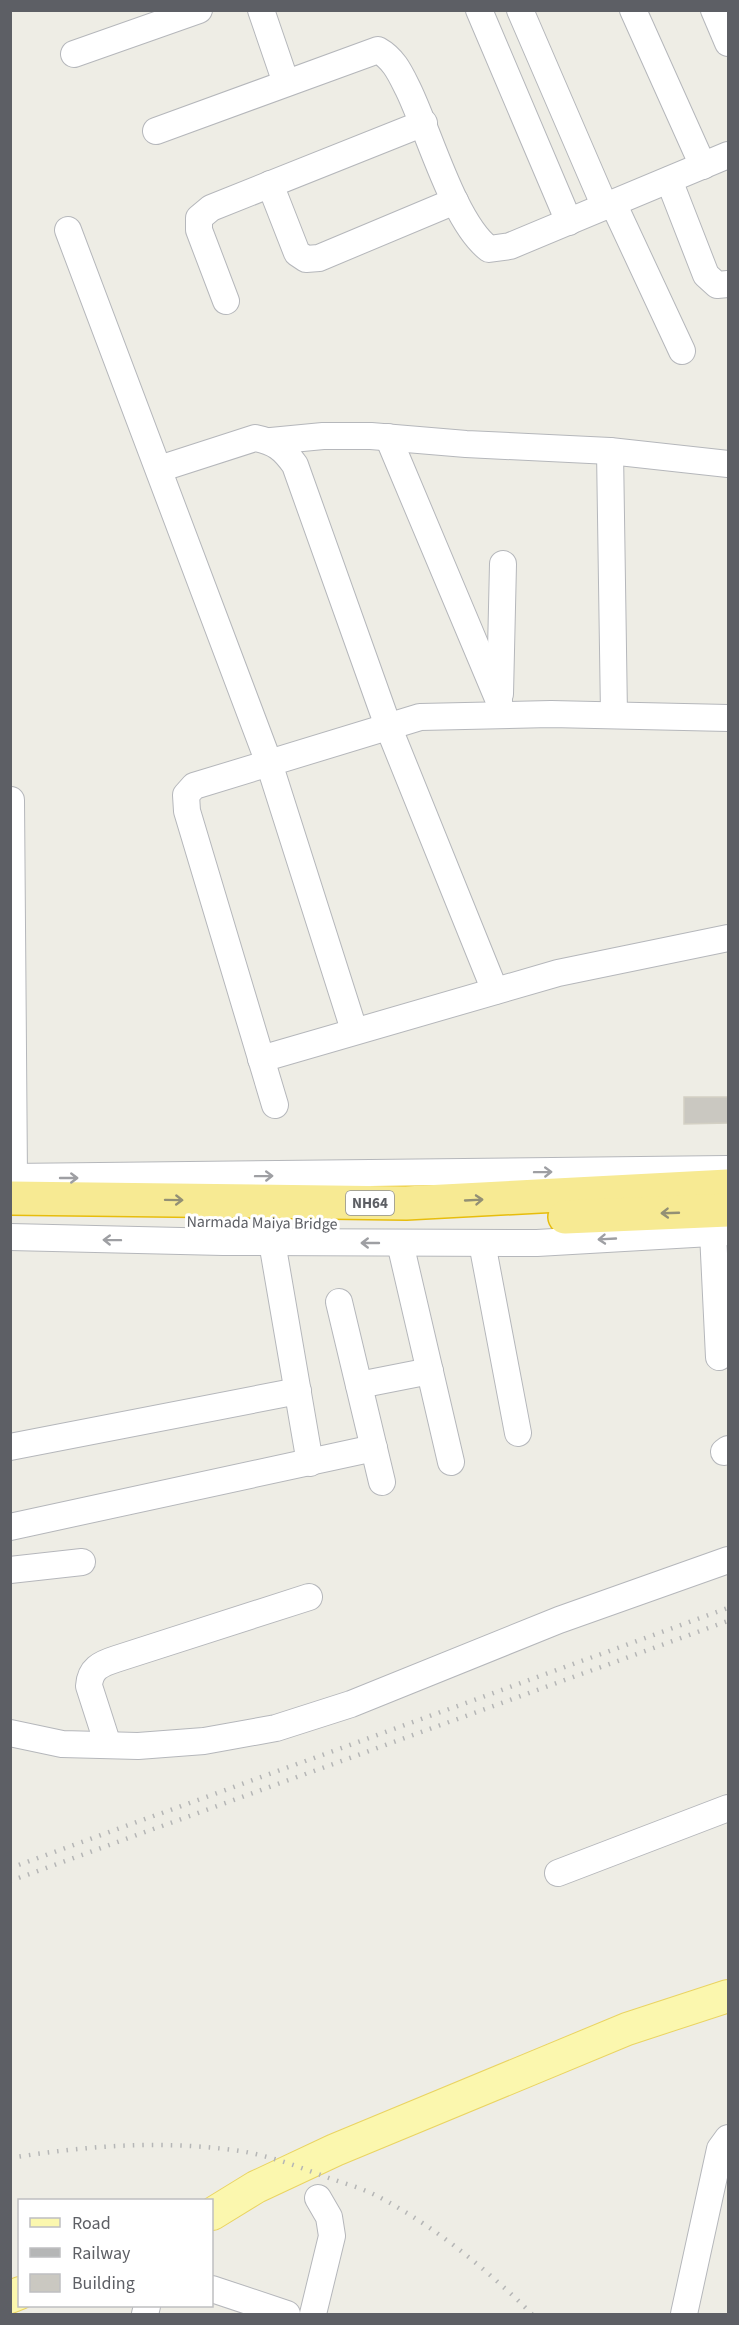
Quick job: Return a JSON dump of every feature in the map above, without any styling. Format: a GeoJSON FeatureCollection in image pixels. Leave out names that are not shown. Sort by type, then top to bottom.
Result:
{"type":"FeatureCollection","features":[{"type":"Feature","properties":{"kind":"highway","name":"NH64"},"geometry":{"type":"LineString","coordinates":[[12,1184],[406,1203],[729,1186]]}},
{"type":"Feature","properties":{"kind":"highway","name":"Narmada Maiya Bridge"},"geometry":{"type":"LineString","coordinates":[[10,1217],[368,1225],[724,1225]]}},
{"type":"Feature","properties":{"kind":"main road"},"geometry":{"type":"LineString","coordinates":[[213,2213],[266,2182],[334,2150],[627,2029],[729,1996]]}},
{"type":"Feature","properties":{"kind":"street"},"geometry":{"type":"LineString","coordinates":[[74,54],[199,10]]}},
{"type":"Feature","properties":{"kind":"street"},"geometry":{"type":"LineString","coordinates":[[261,10],[286,83]]}},
{"type":"Feature","properties":{"kind":"street"},"geometry":{"type":"LineString","coordinates":[[520,10],[609,205],[682,351]]}},
{"type":"Feature","properties":{"kind":"street"},"geometry":{"type":"LineString","coordinates":[[633,10],[703,166]]}},
{"type":"Feature","properties":{"kind":"street"},"geometry":{"type":"LineString","coordinates":[[714,10],[729,43]]}},
{"type":"Feature","properties":{"kind":"street"},"geometry":{"type":"LineString","coordinates":[[481,11],[568,222]]}},
{"type":"Feature","properties":{"kind":"street"},"geometry":{"type":"LineString","coordinates":[[156,131],[378,50],[390,56],[424,123],[454,201],[477,240],[489,249],[510,246],[729,155]]}},
{"type":"Feature","properties":{"kind":"street"},"geometry":{"type":"LineString","coordinates":[[226,301],[199,230],[199,218],[211,208],[424,123]]}},
{"type":"Feature","properties":{"kind":"street"},"geometry":{"type":"LineString","coordinates":[[669,180],[706,275],[717,285],[729,284]]}},
{"type":"Feature","properties":{"kind":"street"},"geometry":{"type":"LineString","coordinates":[[270,184],[297,253],[306,259],[319,258],[454,201]]}},
{"type":"Feature","properties":{"kind":"street"},"geometry":{"type":"LineString","coordinates":[[68,230],[269,763],[354,1030]]}},
{"type":"Feature","properties":{"kind":"street"},"geometry":{"type":"LineString","coordinates":[[159,469],[255,438],[271,441],[323,436],[388,437],[610,451],[729,464]]}},
{"type":"Feature","properties":{"kind":"street"},"geometry":{"type":"LineString","coordinates":[[388,437],[499,708]]}},
{"type":"Feature","properties":{"kind":"street"},"geometry":{"type":"LineString","coordinates":[[271,441],[284,449],[295,465],[388,726],[495,991]]}},
{"type":"Feature","properties":{"kind":"street"},"geometry":{"type":"LineString","coordinates":[[610,451],[614,716]]}},
{"type":"Feature","properties":{"kind":"street"},"geometry":{"type":"LineString","coordinates":[[499,708],[503,564]]}},
{"type":"Feature","properties":{"kind":"street"},"geometry":{"type":"LineString","coordinates":[[275,1105],[187,811],[186,795],[194,786],[420,717],[499,708],[614,716],[729,718]]}},
{"type":"Feature","properties":{"kind":"street"},"geometry":{"type":"LineString","coordinates":[[11,801],[12,1184],[729,1169]]}},
{"type":"Feature","properties":{"kind":"street"},"geometry":{"type":"LineString","coordinates":[[261,1059],[354,1030],[558,973],[729,938]]}},
{"type":"Feature","properties":{"kind":"street"},"geometry":{"type":"LineString","coordinates":[[10,1237],[272,1242],[537,1243],[724,1225],[719,1357]]}},
{"type":"Feature","properties":{"kind":"street"},"geometry":{"type":"LineString","coordinates":[[272,1242],[310,1462]]}},
{"type":"Feature","properties":{"kind":"street"},"geometry":{"type":"LineString","coordinates":[[400,1243],[452,1462]]}},
{"type":"Feature","properties":{"kind":"street"},"geometry":{"type":"LineString","coordinates":[[482,1243],[518,1433]]}},
{"type":"Feature","properties":{"kind":"street"},"geometry":{"type":"LineString","coordinates":[[339,1302],[382,1482]]}},
{"type":"Feature","properties":{"kind":"street"},"geometry":{"type":"LineString","coordinates":[[359,1385],[430,1371]]}},
{"type":"Feature","properties":{"kind":"street"},"geometry":{"type":"LineString","coordinates":[[10,1448],[298,1391]]}},
{"type":"Feature","properties":{"kind":"street"},"geometry":{"type":"LineString","coordinates":[[10,1527],[374,1448]]}},
{"type":"Feature","properties":{"kind":"street"},"geometry":{"type":"LineString","coordinates":[[10,1733],[62,1744],[138,1746],[204,1741],[276,1728],[351,1704],[559,1620],[729,1560]]}},
{"type":"Feature","properties":{"kind":"street"},"geometry":{"type":"LineString","coordinates":[[10,1570],[82,1562]]}},
{"type":"Feature","properties":{"kind":"street"},"geometry":{"type":"LineString","coordinates":[[108,1745],[88,1686],[93,1669],[116,1659],[309,1597]]}},
{"type":"Feature","properties":{"kind":"street"},"geometry":{"type":"LineString","coordinates":[[558,1873],[729,1808]]}},
{"type":"Feature","properties":{"kind":"street"},"geometry":{"type":"LineString","coordinates":[[684,2314],[720,2149],[729,2138]]}},
{"type":"Feature","properties":{"kind":"street"},"geometry":{"type":"LineString","coordinates":[[313,2314],[332,2236],[329,2217],[318,2198]]}},
{"type":"Feature","properties":{"kind":"street"},"geometry":{"type":"LineString","coordinates":[[213,2289],[287,2314]]}},
{"type":"Feature","properties":{"kind":"building"},"geometry":{"type":"Polygon","coordinates":[[[684,1097],[728,1097],[728,1123],[684,1124],[684,1097]]]}},
{"type":"Feature","properties":{"kind":"railway"},"geometry":{"type":"LineString","coordinates":[[10,1868],[728,1608]]}},
{"type":"Feature","properties":{"kind":"railway"},"geometry":{"type":"LineString","coordinates":[[10,1881],[728,1621]]}},
{"type":"Feature","properties":{"kind":"railway"},"geometry":{"type":"LineString","coordinates":[[10,2158],[66,2150],[177,2145],[245,2152],[294,2165],[362,2189],[402,2210],[461,2251],[532,2314]]}}]}
